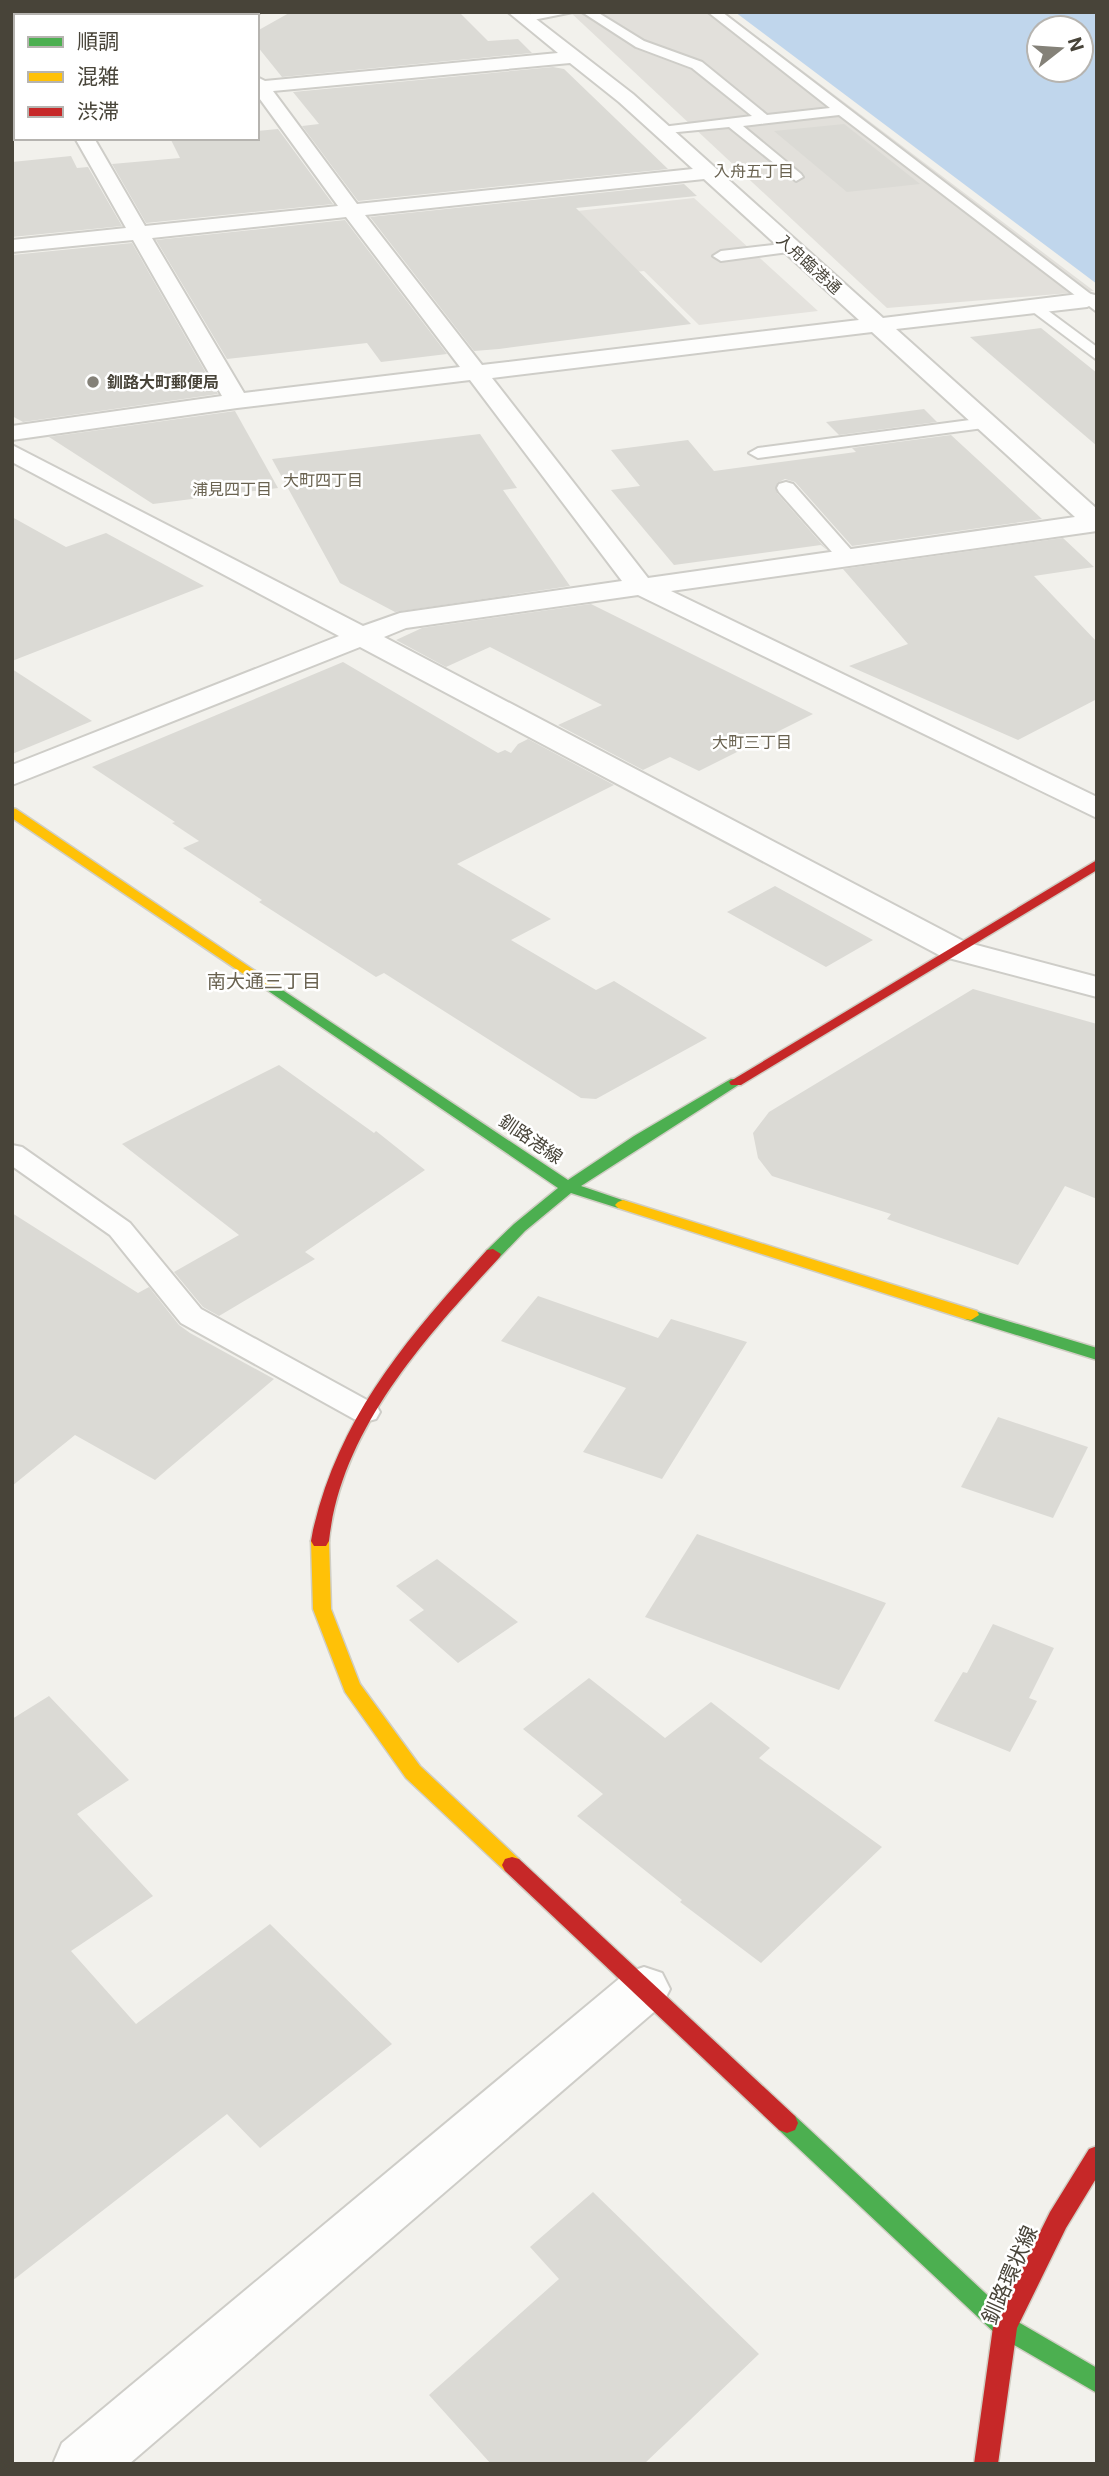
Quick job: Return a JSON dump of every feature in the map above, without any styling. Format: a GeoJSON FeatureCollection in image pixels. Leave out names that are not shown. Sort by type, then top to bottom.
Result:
{"type":"FeatureCollection","features":[{"type":"Feature","properties":{"kind":"street","name":"入舟臨港通"},"geometry":{"type":"LineString","coordinates":[[519,15],[575,57],[662,131],[1096,523]]}},
{"type":"Feature","properties":{"kind":"street"},"geometry":{"type":"LineString","coordinates":[[259,85],[575,57]]}},
{"type":"Feature","properties":{"kind":"street"},"geometry":{"type":"LineString","coordinates":[[259,85],[474,372],[640,586],[1097,809]]}},
{"type":"Feature","properties":{"kind":"street"},"geometry":{"type":"LineString","coordinates":[[86,140],[237,401]]}},
{"type":"Feature","properties":{"kind":"street"},"geometry":{"type":"LineString","coordinates":[[12,246],[708,173]]}},
{"type":"Feature","properties":{"kind":"street"},"geometry":{"type":"LineString","coordinates":[[12,433],[237,401],[875,323],[1035,306],[1092,303]]}},
{"type":"Feature","properties":{"kind":"street"},"geometry":{"type":"LineString","coordinates":[[12,453],[953,948],[1097,987]]}},
{"type":"Feature","properties":{"kind":"street"},"geometry":{"type":"LineString","coordinates":[[12,776],[358,635],[400,621],[1096,523]]}},
{"type":"Feature","properties":{"kind":"street","name":"釧路港線"},"geometry":{"type":"LineString","coordinates":[[12,812],[566,1186],[681,1225],[1097,1354]]}},
{"type":"Feature","properties":{"kind":"street"},"geometry":{"type":"LineString","coordinates":[[1097,864],[953,948],[566,1186],[520,1225],[415,1339],[365,1412],[337,1473],[320,1537],[322,1609],[352,1688],[413,1772],[1005,2327],[1097,2381]]}},
{"type":"Feature","properties":{"kind":"street"},"geometry":{"type":"LineString","coordinates":[[83,2464],[644,1989]]}},
{"type":"Feature","properties":{"kind":"street","name":"釧路環状線"},"geometry":{"type":"LineString","coordinates":[[986,2464],[1005,2327],[1058,2220],[1097,2156]]}},
{"type":"Feature","properties":{"kind":"lane"},"geometry":{"type":"LineString","coordinates":[[519,15],[567,12]]}},
{"type":"Feature","properties":{"kind":"lane"},"geometry":{"type":"LineString","coordinates":[[589,12],[640,44],[697,65],[764,119]]}},
{"type":"Feature","properties":{"kind":"lane"},"geometry":{"type":"LineString","coordinates":[[714,12],[1092,303]]}},
{"type":"Feature","properties":{"kind":"lane"},"geometry":{"type":"LineString","coordinates":[[662,131],[842,111]]}},
{"type":"Feature","properties":{"kind":"lane"},"geometry":{"type":"LineString","coordinates":[[732,123],[796,177]]}},
{"type":"Feature","properties":{"kind":"lane"},"geometry":{"type":"LineString","coordinates":[[722,256],[791,248]]}},
{"type":"Feature","properties":{"kind":"lane"},"geometry":{"type":"LineString","coordinates":[[1035,306],[1097,355]]}},
{"type":"Feature","properties":{"kind":"lane"},"geometry":{"type":"LineString","coordinates":[[758,453],[985,424]]}},
{"type":"Feature","properties":{"kind":"lane"},"geometry":{"type":"LineString","coordinates":[[786,488],[847,557]]}},
{"type":"Feature","properties":{"kind":"lane"},"geometry":{"type":"LineString","coordinates":[[12,1153],[120,1229],[191,1316],[365,1412]]}},
{"type":"Feature","properties":{"kind":"shaded area"},"geometry":{"type":"Polygon","coordinates":[[[570,12],[725,12],[1094,291],[887,308],[570,12]]]}},
{"type":"Feature","properties":{"kind":"shaded area"},"geometry":{"type":"Polygon","coordinates":[[[694,198],[818,311],[699,325],[644,271],[514,285],[506,219],[694,198]]]}},
{"type":"Feature","properties":{"kind":"water"},"geometry":{"type":"Polygon","coordinates":[[[735,12],[1097,12],[1097,284],[735,12]]]}},
{"type":"Feature","properties":{"kind":"building"},"geometry":{"type":"Polygon","coordinates":[[[459,12],[488,41],[518,39],[532,53],[282,77],[259,48],[259,30],[289,13],[459,12]]]}},
{"type":"Feature","properties":{"kind":"building"},"geometry":{"type":"Polygon","coordinates":[[[553,67],[564,69],[668,169],[358,201],[302,126],[319,124],[293,92],[553,67]]]}},
{"type":"Feature","properties":{"kind":"building"},"geometry":{"type":"Polygon","coordinates":[[[844,124],[920,184],[847,192],[774,131],[844,124]]]}},
{"type":"Feature","properties":{"kind":"building"},"geometry":{"type":"Polygon","coordinates":[[[278,129],[333,204],[146,223],[112,164],[180,158],[171,140],[259,140],[259,131],[278,129]]]}},
{"type":"Feature","properties":{"kind":"building"},"geometry":{"type":"Polygon","coordinates":[[[71,156],[77,168],[88,167],[122,226],[12,237],[12,162],[71,156]]]}},
{"type":"Feature","properties":{"kind":"building"},"geometry":{"type":"Polygon","coordinates":[[[684,184],[697,196],[576,208],[691,324],[499,349],[474,351],[370,217],[684,184]]]}},
{"type":"Feature","properties":{"kind":"building"},"geometry":{"type":"Polygon","coordinates":[[[345,220],[447,354],[381,362],[367,343],[227,359],[156,240],[345,220]]]}},
{"type":"Feature","properties":{"kind":"building"},"geometry":{"type":"Polygon","coordinates":[[[132,243],[218,394],[23,422],[12,416],[12,255],[132,243]]]}},
{"type":"Feature","properties":{"kind":"building"},"geometry":{"type":"Polygon","coordinates":[[[1041,328],[1097,373],[1097,446],[970,337],[1041,328]]]}},
{"type":"Feature","properties":{"kind":"building"},"geometry":{"type":"Polygon","coordinates":[[[924,409],[937,422],[839,435],[826,422],[924,409]]]}},
{"type":"Feature","properties":{"kind":"building"},"geometry":{"type":"Polygon","coordinates":[[[235,411],[278,488],[153,504],[49,437],[235,411]]]}},
{"type":"Feature","properties":{"kind":"building"},"geometry":{"type":"Polygon","coordinates":[[[480,434],[517,488],[503,490],[570,586],[395,612],[340,583],[272,459],[480,434]]]}},
{"type":"Feature","properties":{"kind":"building"},"geometry":{"type":"Polygon","coordinates":[[[951,435],[1042,519],[852,546],[795,482],[785,479],[777,483],[777,493],[827,550],[821,545],[674,565],[611,490],[640,486],[611,450],[688,440],[714,471],[856,452],[852,448],[951,435]]]}},
{"type":"Feature","properties":{"kind":"building"},"geometry":{"type":"Polygon","coordinates":[[[12,517],[66,547],[106,533],[204,586],[12,661],[12,517]]]}},
{"type":"Feature","properties":{"kind":"building"},"geometry":{"type":"Polygon","coordinates":[[[1063,538],[1094,567],[1034,576],[1097,642],[1097,699],[1018,740],[849,666],[908,644],[843,569],[1063,538]]]}},
{"type":"Feature","properties":{"kind":"building"},"geometry":{"type":"Polygon","coordinates":[[[591,604],[813,714],[699,771],[670,757],[643,770],[558,725],[602,705],[490,647],[446,667],[396,640],[422,628],[591,604]]]}},
{"type":"Feature","properties":{"kind":"building"},"geometry":{"type":"Polygon","coordinates":[[[343,662],[498,753],[505,750],[511,753],[518,744],[528,739],[614,785],[457,864],[551,919],[511,940],[596,990],[614,981],[707,1038],[596,1099],[581,1098],[384,973],[376,977],[259,902],[262,900],[183,848],[199,841],[92,767],[343,662]]]}},
{"type":"Feature","properties":{"kind":"building"},"geometry":{"type":"Polygon","coordinates":[[[12,669],[92,721],[12,754],[12,669]]]}},
{"type":"Feature","properties":{"kind":"building"},"geometry":{"type":"Polygon","coordinates":[[[775,886],[873,940],[826,967],[727,912],[775,886]]]}},
{"type":"Feature","properties":{"kind":"building"},"geometry":{"type":"Polygon","coordinates":[[[973,989],[1097,1024],[1097,1199],[1065,1186],[1018,1265],[887,1219],[891,1214],[772,1176],[758,1158],[753,1133],[769,1112],[973,989]]]}},
{"type":"Feature","properties":{"kind":"building"},"geometry":{"type":"Polygon","coordinates":[[[279,1065],[374,1133],[376,1131],[425,1170],[305,1252],[315,1259],[219,1316],[203,1307],[174,1272],[239,1235],[122,1144],[279,1065]]]}},
{"type":"Feature","properties":{"kind":"building"},"geometry":{"type":"Polygon","coordinates":[[[12,1213],[138,1293],[149,1287],[179,1325],[274,1379],[155,1480],[75,1435],[12,1486],[12,1213]]]}},
{"type":"Feature","properties":{"kind":"building"},"geometry":{"type":"Polygon","coordinates":[[[538,1296],[658,1338],[671,1319],[747,1342],[662,1479],[583,1452],[626,1388],[501,1341],[538,1296]]]}},
{"type":"Feature","properties":{"kind":"building"},"geometry":{"type":"Polygon","coordinates":[[[998,1417],[1088,1447],[1053,1518],[961,1487],[998,1417]]]}},
{"type":"Feature","properties":{"kind":"building"},"geometry":{"type":"Polygon","coordinates":[[[697,1534],[886,1603],[839,1690],[645,1617],[697,1534]]]}},
{"type":"Feature","properties":{"kind":"building"},"geometry":{"type":"Polygon","coordinates":[[[437,1559],[518,1622],[458,1663],[409,1620],[424,1610],[396,1586],[437,1559]]]}},
{"type":"Feature","properties":{"kind":"building"},"geometry":{"type":"Polygon","coordinates":[[[993,1624],[1054,1648],[1029,1698],[1037,1701],[1010,1752],[934,1721],[963,1672],[967,1673],[993,1624]]]}},
{"type":"Feature","properties":{"kind":"building"},"geometry":{"type":"Polygon","coordinates":[[[589,1678],[665,1738],[711,1702],[770,1748],[759,1758],[882,1847],[761,1963],[680,1902],[682,1900],[577,1816],[603,1794],[523,1729],[589,1678]]]}},
{"type":"Feature","properties":{"kind":"building"},"geometry":{"type":"Polygon","coordinates":[[[49,1696],[129,1780],[77,1814],[153,1896],[71,1951],[136,2024],[270,1924],[392,2044],[260,2148],[227,2114],[12,2281],[12,1719],[49,1696]]]}},
{"type":"Feature","properties":{"kind":"building"},"geometry":{"type":"Polygon","coordinates":[[[593,2192],[759,2354],[644,2464],[491,2464],[429,2395],[559,2279],[530,2247],[593,2192]]]}},
{"type":"Feature","properties":{"kind":"traffic: fast"},"geometry":{"type":"LineString","coordinates":[[269,985],[566,1186],[623,1205]]}},
{"type":"Feature","properties":{"kind":"traffic: fast"},"geometry":{"type":"LineString","coordinates":[[493,1254],[520,1227],[578,1180],[640,1139],[736,1082]]}},
{"type":"Feature","properties":{"kind":"traffic: fast"},"geometry":{"type":"LineString","coordinates":[[971,1315],[1097,1354]]}},
{"type":"Feature","properties":{"kind":"traffic: fast"},"geometry":{"type":"LineString","coordinates":[[787,2123],[1005,2327],[1097,2381]]}},
{"type":"Feature","properties":{"kind":"traffic: slow"},"geometry":{"type":"LineString","coordinates":[[12,812],[269,985]]}},
{"type":"Feature","properties":{"kind":"traffic: slow"},"geometry":{"type":"LineString","coordinates":[[623,1205],[971,1315]]}},
{"type":"Feature","properties":{"kind":"traffic: slow"},"geometry":{"type":"LineString","coordinates":[[320,1541],[322,1609],[352,1687],[413,1772],[512,1865]]}},
{"type":"Feature","properties":{"kind":"traffic: jam"},"geometry":{"type":"LineString","coordinates":[[736,1082],[1097,864]]}},
{"type":"Feature","properties":{"kind":"traffic: jam"},"geometry":{"type":"LineString","coordinates":[[320,1541],[342,1463],[375,1397],[419,1337],[493,1254]]}},
{"type":"Feature","properties":{"kind":"traffic: jam"},"geometry":{"type":"LineString","coordinates":[[512,1865],[787,2123]]}},
{"type":"Feature","properties":{"kind":"traffic: jam"},"geometry":{"type":"LineString","coordinates":[[986,2464],[1005,2327],[1058,2220],[1097,2156]]}},
{"type":"Feature","properties":{"kind":"place","name":"釧路大町郵便局"},"geometry":{"type":"Point","coordinates":[93,382]}},
{"type":"Feature","properties":{"kind":"district","name":"入舟五丁目"},"geometry":{"type":"Point","coordinates":[754,171]}},
{"type":"Feature","properties":{"kind":"district","name":"大町四丁目"},"geometry":{"type":"Point","coordinates":[323,480]}},
{"type":"Feature","properties":{"kind":"district","name":"浦見四丁目"},"geometry":{"type":"Point","coordinates":[232,489]}},
{"type":"Feature","properties":{"kind":"district","name":"大町三丁目"},"geometry":{"type":"Point","coordinates":[752,742]}},
{"type":"Feature","properties":{"kind":"district","name":"南大通三丁目"},"geometry":{"type":"Point","coordinates":[264,981]}}]}
